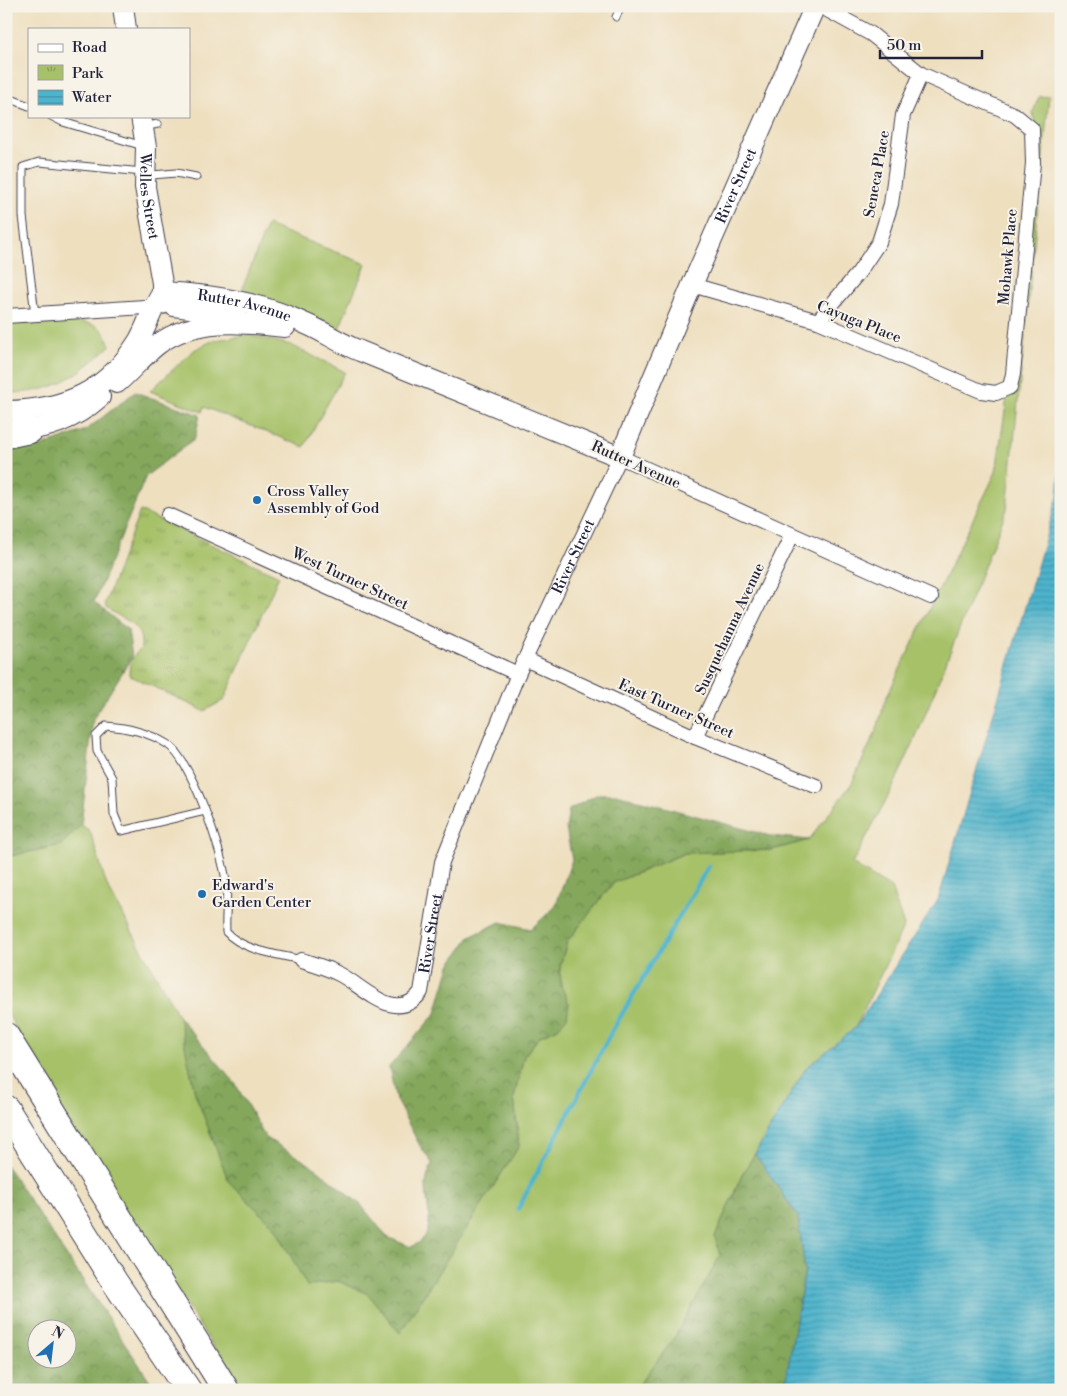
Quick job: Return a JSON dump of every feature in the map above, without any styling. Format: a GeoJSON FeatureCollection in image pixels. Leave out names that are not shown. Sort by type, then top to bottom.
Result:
{"type":"FeatureCollection","features":[{"type":"Feature","properties":{"kind":"highway"},"geometry":{"type":"LineString","coordinates":[[6,1036],[226,1390]]}},
{"type":"Feature","properties":{"kind":"highway"},"geometry":{"type":"LineString","coordinates":[[6,1062],[221,1390]]}},
{"type":"Feature","properties":{"kind":"highway"},"geometry":{"type":"LineString","coordinates":[[6,1108],[114,1281],[188,1390]]}},
{"type":"Feature","properties":{"kind":"highway"},"geometry":{"type":"LineString","coordinates":[[6,1135],[64,1218],[114,1281]]}},
{"type":"Feature","properties":{"kind":"street"},"geometry":{"type":"LineString","coordinates":[[122,6],[126,28]]}},
{"type":"Feature","properties":{"kind":"street","name":"River Street"},"geometry":{"type":"LineString","coordinates":[[301,960],[332,970],[386,1003],[396,1006],[415,1000],[424,981],[442,862],[518,674],[620,457],[692,285],[816,6]]}},
{"type":"Feature","properties":{"kind":"street"},"geometry":{"type":"LineString","coordinates":[[820,6],[872,34],[920,74]]}},
{"type":"Feature","properties":{"kind":"street","name":"Mohawk Place"},"geometry":{"type":"LineString","coordinates":[[920,74],[1015,114],[1032,129],[1033,163],[1025,259],[1010,387]]}},
{"type":"Feature","properties":{"kind":"street","name":"Seneca Place"},"geometry":{"type":"LineString","coordinates":[[818,321],[859,272],[879,242],[891,204],[904,114],[920,74]]}},
{"type":"Feature","properties":{"kind":"street","name":"Welles Street"},"geometry":{"type":"LineString","coordinates":[[147,129],[145,179],[159,295]]}},
{"type":"Feature","properties":{"kind":"street","name":"Cayuga Place"},"geometry":{"type":"LineString","coordinates":[[692,285],[818,321],[981,391],[996,393],[1010,387]]}},
{"type":"Feature","properties":{"kind":"street"},"geometry":{"type":"LineString","coordinates":[[114,386],[148,342],[156,325],[159,295]]}},
{"type":"Feature","properties":{"kind":"street"},"geometry":{"type":"LineString","coordinates":[[6,411],[50,408],[75,399],[91,390],[107,377],[132,351],[140,338],[159,295]]}},
{"type":"Feature","properties":{"kind":"street","name":"Rutter Avenue"},"geometry":{"type":"LineString","coordinates":[[159,295],[222,311],[252,316],[338,342],[620,457],[931,597]]}},
{"type":"Feature","properties":{"kind":"street","name":"Rutter Avenue"},"geometry":{"type":"LineString","coordinates":[[6,316],[35,314],[159,295],[209,295],[259,306],[306,324],[338,342]]}},
{"type":"Feature","properties":{"kind":"street"},"geometry":{"type":"LineString","coordinates":[[14,432],[66,420],[97,400],[157,346],[191,329],[234,322],[285,327]]}},
{"type":"Feature","properties":{"kind":"street","name":"West Turner Street"},"geometry":{"type":"LineString","coordinates":[[168,515],[518,674]]}},
{"type":"Feature","properties":{"kind":"street","name":"Susquehanna Avenue"},"geometry":{"type":"LineString","coordinates":[[695,737],[792,535]]}},
{"type":"Feature","properties":{"kind":"street","name":"East Turner Street"},"geometry":{"type":"LineString","coordinates":[[525,659],[695,737],[816,786]]}},
{"type":"Feature","properties":{"kind":"lane"},"geometry":{"type":"LineString","coordinates":[[616,17],[621,6]]}},
{"type":"Feature","properties":{"kind":"lane"},"geometry":{"type":"LineString","coordinates":[[6,97],[28,105]]}},
{"type":"Feature","properties":{"kind":"lane"},"geometry":{"type":"LineString","coordinates":[[55,118],[71,125],[147,129]]}},
{"type":"Feature","properties":{"kind":"lane"},"geometry":{"type":"LineString","coordinates":[[35,314],[23,216],[23,167],[38,162],[145,179],[152,175],[176,173],[196,177]]}},
{"type":"Feature","properties":{"kind":"lane"},"geometry":{"type":"LineString","coordinates":[[205,811],[121,831],[114,814],[112,778],[97,751],[96,736],[106,726],[121,727],[169,745],[196,782],[205,811],[226,881],[226,932],[231,937],[251,947],[301,960]]}},
{"type":"Feature","properties":{"kind":"green space"},"geometry":{"type":"Polygon","coordinates":[[[1049,96],[1007,509],[917,735],[894,785],[852,864],[891,888],[904,926],[855,1028],[806,1068],[742,1175],[715,1237],[721,1256],[673,1340],[635,1390],[242,1390],[82,1146],[37,1072],[6,1009],[6,857],[61,845],[81,825],[90,831],[107,886],[179,1017],[195,1093],[229,1182],[275,1227],[307,1285],[338,1281],[369,1294],[400,1332],[519,1146],[514,1097],[524,1056],[540,1036],[558,1028],[569,1004],[561,986],[560,966],[567,942],[613,883],[685,853],[772,850],[809,840],[852,783],[877,729],[886,698],[996,472],[1012,364],[1037,140],[1033,112],[1039,97],[1049,96]]]}},
{"type":"Feature","properties":{"kind":"green space"},"geometry":{"type":"Polygon","coordinates":[[[267,225],[366,264],[338,331],[241,292],[267,225]]]}},
{"type":"Feature","properties":{"kind":"green space"},"geometry":{"type":"Polygon","coordinates":[[[66,320],[94,325],[103,332],[110,346],[86,367],[63,382],[38,390],[6,393],[6,324],[66,320]]]}},
{"type":"Feature","properties":{"kind":"green space"},"geometry":{"type":"Polygon","coordinates":[[[249,335],[291,345],[345,372],[304,447],[204,407],[202,412],[150,391],[194,350],[214,340],[249,335]]]}},
{"type":"Feature","properties":{"kind":"green space"},"geometry":{"type":"Polygon","coordinates":[[[135,392],[200,415],[195,438],[146,476],[94,602],[128,630],[132,657],[93,719],[81,825],[61,845],[6,857],[6,450],[39,447],[86,430],[135,392]]]}},
{"type":"Feature","properties":{"kind":"green space"},"geometry":{"type":"Polygon","coordinates":[[[140,511],[279,576],[224,700],[204,711],[129,675],[132,660],[141,648],[139,633],[131,623],[106,608],[105,603],[140,511]]]}},
{"type":"Feature","properties":{"kind":"green space"},"geometry":{"type":"Polygon","coordinates":[[[598,794],[616,794],[770,836],[809,840],[772,850],[685,853],[613,883],[567,942],[560,966],[561,986],[569,1004],[567,1017],[558,1028],[540,1036],[524,1056],[514,1097],[519,1146],[400,1333],[368,1294],[338,1281],[307,1286],[275,1227],[229,1182],[195,1093],[179,1017],[235,1083],[265,1137],[317,1169],[361,1205],[387,1237],[411,1247],[420,1242],[428,1229],[429,1213],[426,1185],[432,1163],[420,1146],[396,1100],[389,1067],[436,1013],[450,965],[470,937],[500,922],[531,929],[555,907],[572,860],[566,828],[569,810],[598,794]]]}},
{"type":"Feature","properties":{"kind":"green space"},"geometry":{"type":"Polygon","coordinates":[[[755,1154],[798,1216],[805,1270],[784,1390],[635,1390],[673,1340],[720,1256],[715,1237],[742,1175],[755,1154]]]}},
{"type":"Feature","properties":{"kind":"green space"},"geometry":{"type":"Polygon","coordinates":[[[6,1165],[156,1390],[6,1390],[6,1165]]]}},
{"type":"Feature","properties":{"kind":"water"},"geometry":{"type":"Polygon","coordinates":[[[1061,460],[1061,1390],[784,1390],[805,1270],[798,1216],[755,1154],[806,1068],[855,1028],[938,900],[1058,496],[1061,460]]]}},
{"type":"Feature","properties":{"kind":"waterway"},"geometry":{"type":"LineString","coordinates":[[518,1209],[612,1031],[709,866]]}},
{"type":"Feature","properties":{"kind":"place","name":"Cross Valley Assembly of God"},"geometry":{"type":"Point","coordinates":[257,500]}},
{"type":"Feature","properties":{"kind":"place","name":"Edward's Garden Center"},"geometry":{"type":"Point","coordinates":[202,894]}}]}
